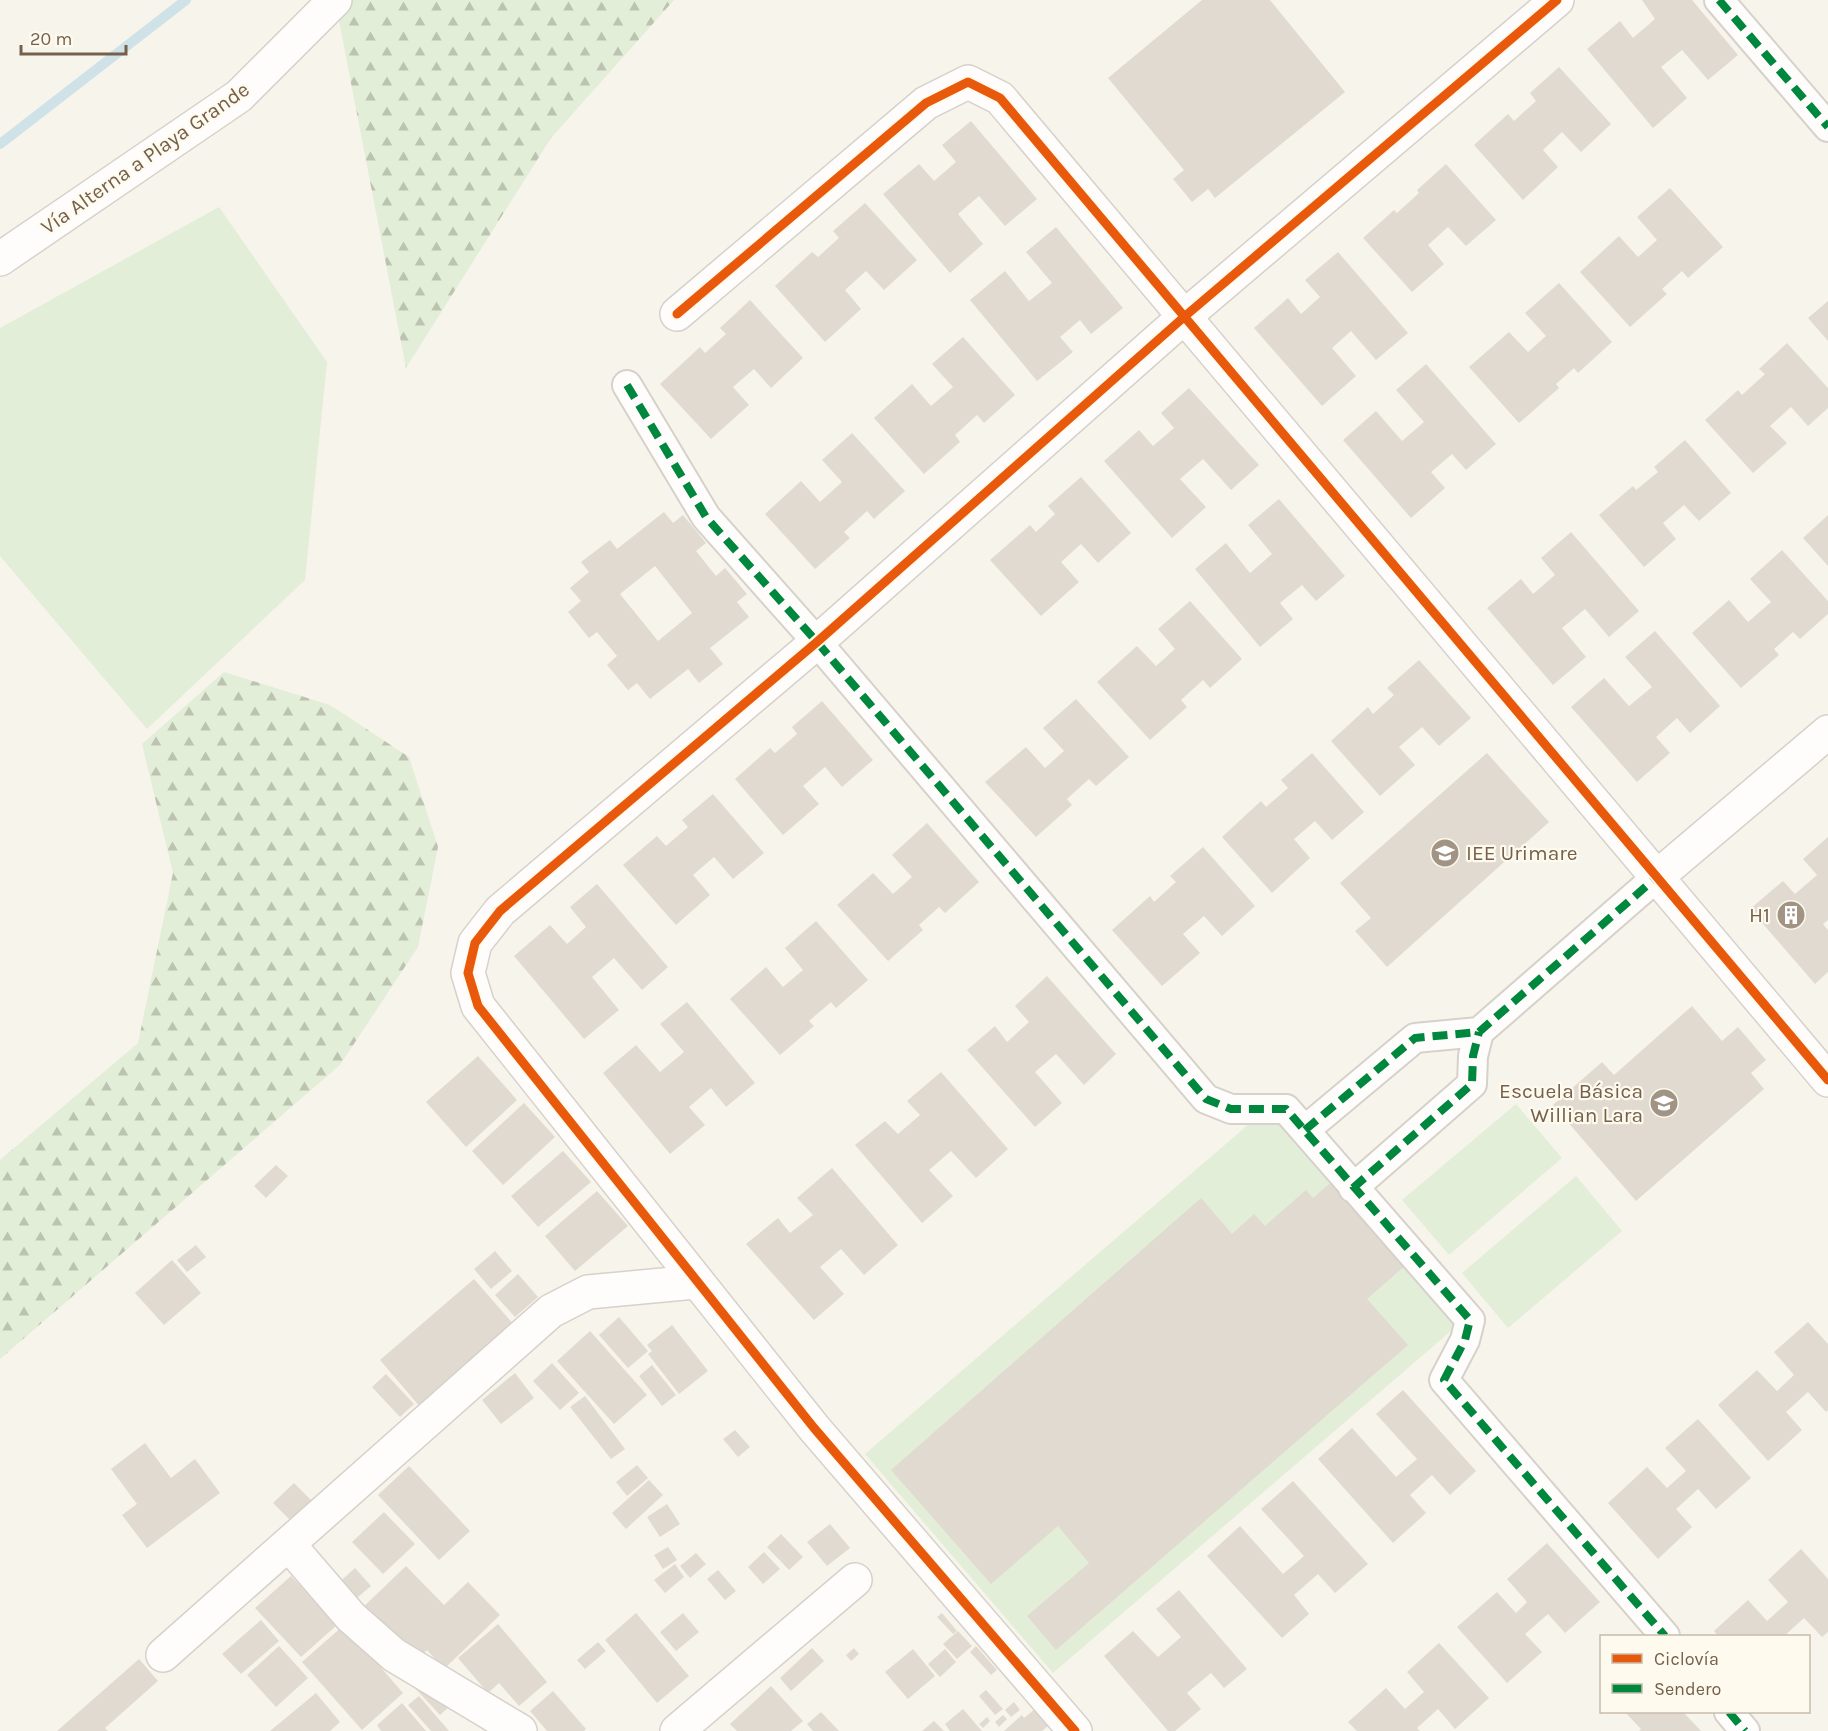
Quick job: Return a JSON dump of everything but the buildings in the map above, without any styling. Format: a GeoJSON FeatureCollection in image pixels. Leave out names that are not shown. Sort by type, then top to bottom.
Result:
{"type":"FeatureCollection","features":[{"type":"Feature","properties":{"kind":"street","name":"Vía Alterna a Playa Grande"},"geometry":{"type":"LineString","coordinates":[[0,259],[239,96],[335,0]]}},
{"type":"Feature","properties":{"kind":"street"},"geometry":{"type":"LineString","coordinates":[[1075,1731],[814,1428],[695,1282],[478,1006],[468,973],[475,943],[500,911],[817,642],[1184,317],[1557,0]]}},
{"type":"Feature","properties":{"kind":"street"},"geometry":{"type":"LineString","coordinates":[[1719,0],[1828,127]]}},
{"type":"Feature","properties":{"kind":"street"},"geometry":{"type":"LineString","coordinates":[[677,314],[926,103],[968,82],[1000,98],[1828,1080]]}},
{"type":"Feature","properties":{"kind":"street"},"geometry":{"type":"LineString","coordinates":[[627,385],[706,517],[817,642],[1206,1099],[1230,1108],[1286,1109],[1470,1320],[1465,1340],[1444,1380],[1664,1635]]}},
{"type":"Feature","properties":{"kind":"street"},"geometry":{"type":"LineString","coordinates":[[1353,1188],[1472,1084],[1473,1056],[1479,1032],[1828,732]]}},
{"type":"Feature","properties":{"kind":"street"},"geometry":{"type":"LineString","coordinates":[[1305,1130],[1415,1038],[1479,1032]]}},
{"type":"Feature","properties":{"kind":"street"},"geometry":{"type":"LineString","coordinates":[[163,1655],[551,1311],[588,1292],[695,1282]]}},
{"type":"Feature","properties":{"kind":"street"},"geometry":{"type":"LineString","coordinates":[[289,1545],[351,1617],[394,1655],[520,1731]]}},
{"type":"Feature","properties":{"kind":"street"},"geometry":{"type":"LineString","coordinates":[[677,1731],[855,1580]]}},
{"type":"Feature","properties":{"kind":"street"},"geometry":{"type":"LineString","coordinates":[[1730,1713],[1745,1731]]}},
{"type":"Feature","properties":{"kind":"green space"},"geometry":{"type":"Polygon","coordinates":[[[335,0],[674,0],[551,138],[406,368],[335,0]]]}},
{"type":"Feature","properties":{"kind":"green space"},"geometry":{"type":"Polygon","coordinates":[[[219,207],[327,362],[305,580],[147,729],[0,556],[0,328],[219,207]]]}},
{"type":"Feature","properties":{"kind":"green space"},"geometry":{"type":"Polygon","coordinates":[[[224,672],[330,705],[409,757],[438,847],[418,947],[340,1065],[0,1359],[0,1160],[138,1043],[173,873],[142,744],[224,672]]]}},
{"type":"Feature","properties":{"kind":"green space"},"geometry":{"type":"Polygon","coordinates":[[[1284,1094],[1472,1313],[1053,1673],[865,1454],[1284,1094]]]}},
{"type":"Feature","properties":{"kind":"green space"},"geometry":{"type":"Polygon","coordinates":[[[1516,1104],[1562,1158],[1449,1255],[1402,1200],[1516,1104]]]}},
{"type":"Feature","properties":{"kind":"green space"},"geometry":{"type":"Polygon","coordinates":[[[1576,1176],[1622,1231],[1508,1328],[1462,1273],[1576,1176]]]}},
{"type":"Feature","properties":{"kind":"waterway"},"geometry":{"type":"LineString","coordinates":[[0,144],[186,0]]}},
{"type":"Feature","properties":{"kind":"marked path"},"geometry":{"type":"LineString","coordinates":[[1719,0],[1828,127]]}},
{"type":"Feature","properties":{"kind":"marked path"},"geometry":{"type":"LineString","coordinates":[[627,385],[706,517],[817,642],[1206,1099],[1231,1109],[1286,1109],[1470,1320],[1465,1340],[1444,1380],[1664,1635]]}},
{"type":"Feature","properties":{"kind":"marked path"},"geometry":{"type":"LineString","coordinates":[[1305,1130],[1415,1038],[1479,1032],[1658,876]]}},
{"type":"Feature","properties":{"kind":"marked path"},"geometry":{"type":"LineString","coordinates":[[1353,1188],[1472,1084],[1473,1056],[1479,1032]]}},
{"type":"Feature","properties":{"kind":"marked path"},"geometry":{"type":"LineString","coordinates":[[1730,1713],[1745,1731]]}},
{"type":"Feature","properties":{"kind":"cycle path"},"geometry":{"type":"LineString","coordinates":[[1075,1731],[814,1428],[478,1006],[468,973],[475,943],[500,911],[817,642],[1184,317],[1557,0]]}},
{"type":"Feature","properties":{"kind":"cycle path"},"geometry":{"type":"LineString","coordinates":[[677,314],[926,103],[968,82],[1000,98],[1828,1080]]}},
{"type":"Feature","properties":{"kind":"place","name":"IEE Urimare"},"geometry":{"type":"Point","coordinates":[1445,853]}},
{"type":"Feature","properties":{"kind":"place","name":"H1"},"geometry":{"type":"Point","coordinates":[1791,915]}},
{"type":"Feature","properties":{"kind":"place","name":"Escuela Básica Willian Lara"},"geometry":{"type":"Point","coordinates":[1664,1103]}}]}
